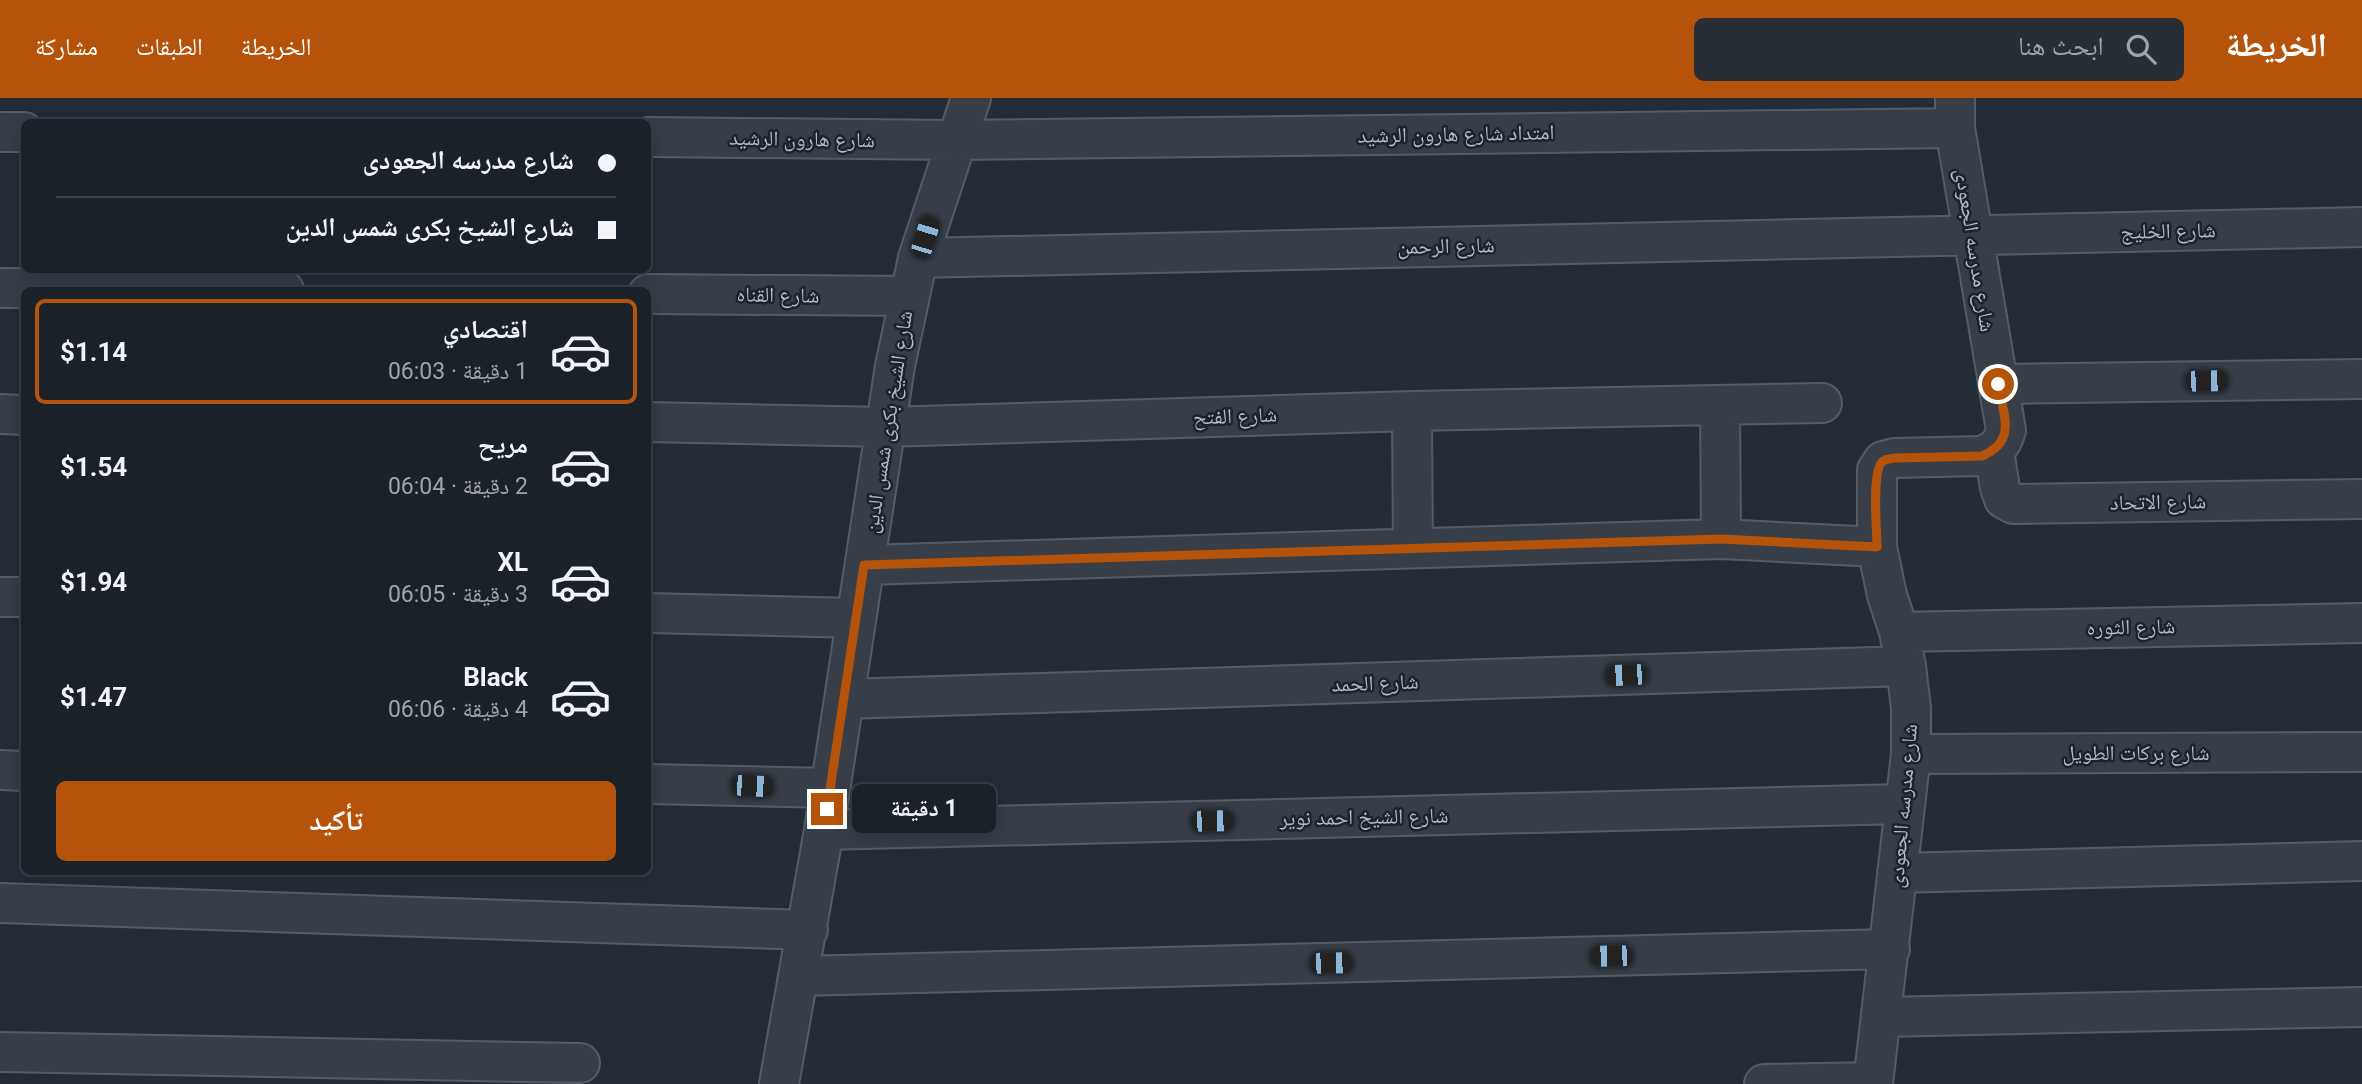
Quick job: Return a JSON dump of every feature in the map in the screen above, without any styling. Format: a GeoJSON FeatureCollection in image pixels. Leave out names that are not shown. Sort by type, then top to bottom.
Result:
{"type":"FeatureCollection","features":[{"type":"Feature","properties":{"kind":"street","name":"شارع الشيخ بكرى شمس الدين"},"geometry":{"type":"LineString","coordinates":[[779,1084],[808,930],[864,565],[909,296],[918,258],[971,98]]}},
{"type":"Feature","properties":{"kind":"street","name":"امتداد شارع هارون الرشيد"},"geometry":{"type":"LineString","coordinates":[[957,140],[1955,113]]}},
{"type":"Feature","properties":{"kind":"street","name":"شارع مدرسه الجعودى"},"geometry":{"type":"LineString","coordinates":[[1873,1083],[1911,754],[1911,708],[1903,649],[1887,595],[1877,547],[1877,470],[1883,461],[1894,458],[1982,456],[1994,451],[2003,442],[2006,430],[1955,113]]}},
{"type":"Feature","properties":{"kind":"street"},"geometry":{"type":"LineString","coordinates":[[0,132],[21,132]]}},
{"type":"Feature","properties":{"kind":"street","name":"شارع هارون الرشيد"},"geometry":{"type":"LineString","coordinates":[[651,137],[957,140]]}},
{"type":"Feature","properties":{"kind":"street","name":"شارع الخليج"},"geometry":{"type":"LineString","coordinates":[[1973,235],[2362,228]]}},
{"type":"Feature","properties":{"kind":"street","name":"شارع الرحمن"},"geometry":{"type":"LineString","coordinates":[[918,258],[1973,235]]}},
{"type":"Feature","properties":{"kind":"street"},"geometry":{"type":"LineString","coordinates":[[0,288],[21,288]]}},
{"type":"Feature","properties":{"kind":"street","name":"شارع القناه"},"geometry":{"type":"LineString","coordinates":[[651,294],[909,296]]}},
{"type":"Feature","properties":{"kind":"street"},"geometry":{"type":"LineString","coordinates":[[1998,384],[2362,379]]}},
{"type":"Feature","properties":{"kind":"street","name":"شارع الفتح"},"geometry":{"type":"LineString","coordinates":[[651,422],[886,427],[1412,411],[1822,403]]}},
{"type":"Feature","properties":{"kind":"street"},"geometry":{"type":"LineString","coordinates":[[1720,405],[1721,539]]}},
{"type":"Feature","properties":{"kind":"street"},"geometry":{"type":"LineString","coordinates":[[1412,411],[1413,548]]}},
{"type":"Feature","properties":{"kind":"street"},"geometry":{"type":"LineString","coordinates":[[0,415],[21,415]]}},
{"type":"Feature","properties":{"kind":"street","name":"شارع الاتحاد"},"geometry":{"type":"LineString","coordinates":[[1994,451],[2004,499],[2014,504],[2362,499]]}},
{"type":"Feature","properties":{"kind":"street"},"geometry":{"type":"LineString","coordinates":[[864,565],[1721,539],[1877,547]]}},
{"type":"Feature","properties":{"kind":"street"},"geometry":{"type":"LineString","coordinates":[[0,597],[21,597]]}},
{"type":"Feature","properties":{"kind":"street"},"geometry":{"type":"LineString","coordinates":[[651,613],[856,618]]}},
{"type":"Feature","properties":{"kind":"street","name":"شارع الثوره"},"geometry":{"type":"LineString","coordinates":[[1903,649],[2362,623]]}},
{"type":"Feature","properties":{"kind":"street","name":"شارع الحمد"},"geometry":{"type":"LineString","coordinates":[[844,699],[1903,649]]}},
{"type":"Feature","properties":{"kind":"street","name":"شارع بركات الطويل"},"geometry":{"type":"LineString","coordinates":[[1911,754],[2362,752]]}},
{"type":"Feature","properties":{"kind":"street"},"geometry":{"type":"LineString","coordinates":[[0,770],[21,771]]}},
{"type":"Feature","properties":{"kind":"street"},"geometry":{"type":"LineString","coordinates":[[651,784],[830,788]]}},
{"type":"Feature","properties":{"kind":"street","name":"شارع الشيخ احمد نوير"},"geometry":{"type":"LineString","coordinates":[[824,830],[1904,804]]}},
{"type":"Feature","properties":{"kind":"street"},"geometry":{"type":"LineString","coordinates":[[1897,873],[2362,861]]}},
{"type":"Feature","properties":{"kind":"street"},"geometry":{"type":"LineString","coordinates":[[0,903],[808,930]]}},
{"type":"Feature","properties":{"kind":"street"},"geometry":{"type":"LineString","coordinates":[[800,976],[1890,949]]}},
{"type":"Feature","properties":{"kind":"street"},"geometry":{"type":"LineString","coordinates":[[1881,1017],[2362,1007]]}},
{"type":"Feature","properties":{"kind":"street"},"geometry":{"type":"LineString","coordinates":[[0,1052],[580,1063]]}},
{"type":"Feature","properties":{"kind":"street"},"geometry":{"type":"LineString","coordinates":[[1764,1084],[1873,1083]]}},
{"type":"Feature","properties":{"kind":"route"},"geometry":{"type":"LineString","coordinates":[[827,809],[864,565],[1721,539],[1877,547],[1876,481],[1877,470],[1883,461],[1894,458],[1982,456],[1994,451],[2003,442],[2006,430],[1998,384]]}}]}
